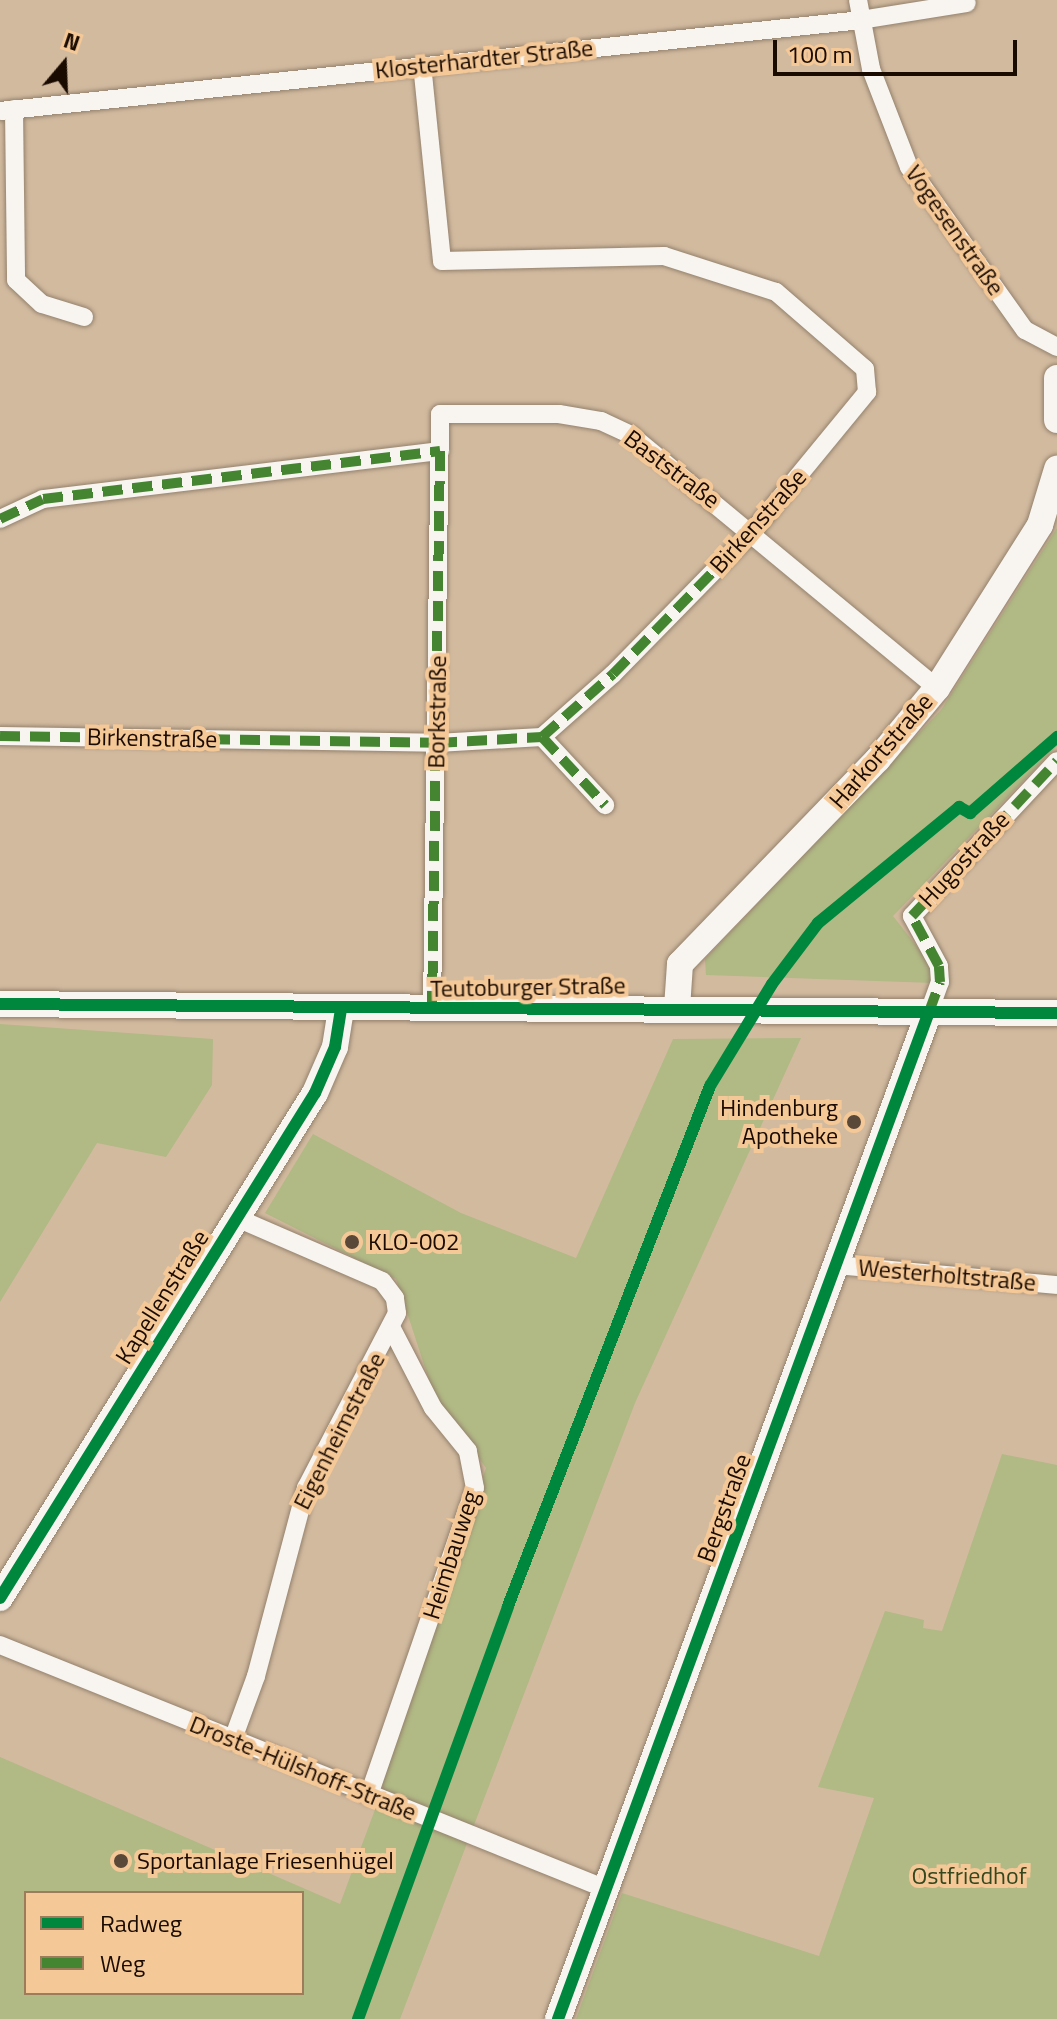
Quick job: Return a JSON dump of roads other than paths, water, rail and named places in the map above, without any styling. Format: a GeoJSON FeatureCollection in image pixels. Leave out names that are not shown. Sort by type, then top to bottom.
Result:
{"type":"FeatureCollection","features":[{"type":"Feature","properties":{"kind":"street","name":"Vogesenstraße"},"geometry":{"type":"LineString","coordinates":[[858,0],[888,121],[909,167],[1025,330],[1057,347]]}},
{"type":"Feature","properties":{"kind":"street","name":"Klosterhardter Straße"},"geometry":{"type":"LineString","coordinates":[[7,110],[861,20],[967,3]]}},
{"type":"Feature","properties":{"kind":"street","name":"Birkenstraße"},"geometry":{"type":"LineString","coordinates":[[0,736],[437,743],[542,737],[595,692],[753,531],[867,392],[865,369],[776,292],[664,256],[442,261],[422,65]]}},
{"type":"Feature","properties":{"kind":"street"},"geometry":{"type":"LineString","coordinates":[[7,110],[8,280],[42,304],[84,317]]}},
{"type":"Feature","properties":{"kind":"street"},"geometry":{"type":"LineString","coordinates":[[1057,378],[1057,420]]}},
{"type":"Feature","properties":{"kind":"street","name":"Baststraße"},"geometry":{"type":"LineString","coordinates":[[440,414],[537,413],[601,421],[649,446],[937,688]]}},
{"type":"Feature","properties":{"kind":"street","name":"Borkstraße"},"geometry":{"type":"LineString","coordinates":[[432,1010],[440,414]]}},
{"type":"Feature","properties":{"kind":"street"},"geometry":{"type":"LineString","coordinates":[[1,517],[56,497],[440,451]]}},
{"type":"Feature","properties":{"kind":"street","name":"Harkortstraße"},"geometry":{"type":"LineString","coordinates":[[677,1008],[680,964],[878,759],[937,688],[1040,525],[1057,469]]}},
{"type":"Feature","properties":{"kind":"street"},"geometry":{"type":"LineString","coordinates":[[542,737],[605,805]]}},
{"type":"Feature","properties":{"kind":"street","name":"Hugostraße"},"geometry":{"type":"LineString","coordinates":[[929,1012],[940,982],[939,966],[912,916],[1055,766]]}},
{"type":"Feature","properties":{"kind":"street","name":"Teutoburger Straße"},"geometry":{"type":"LineString","coordinates":[[0,1004],[341,1011],[705,1008],[1057,1013]]}},
{"type":"Feature","properties":{"kind":"street","name":"Kapellenstraße"},"geometry":{"type":"LineString","coordinates":[[0,1598],[328,1068],[341,1011]]}},
{"type":"Feature","properties":{"kind":"street","name":"Bergstraße"},"geometry":{"type":"LineString","coordinates":[[558,2019],[929,1012]]}},
{"type":"Feature","properties":{"kind":"street","name":"Eigenheimstraße"},"geometry":{"type":"LineString","coordinates":[[233,1739],[256,1676],[306,1488],[392,1329],[396,1305],[382,1281],[237,1218]]}},
{"type":"Feature","properties":{"kind":"street","name":"Westerholtstraße"},"geometry":{"type":"LineString","coordinates":[[837,1265],[1057,1285]]}},
{"type":"Feature","properties":{"kind":"street","name":"Heimbauweg"},"geometry":{"type":"LineString","coordinates":[[369,1795],[475,1488],[468,1451],[429,1400],[392,1329]]}},
{"type":"Feature","properties":{"kind":"street","name":"Droste-Hülshoff-Straße"},"geometry":{"type":"LineString","coordinates":[[0,1645],[606,1889]]}},
{"type":"Feature","properties":{"kind":"place","name":"Hindenburg Apotheke"},"geometry":{"type":"Point","coordinates":[854,1122]}},
{"type":"Feature","properties":{"kind":"place","name":"KLO-002"},"geometry":{"type":"Point","coordinates":[352,1242]}},
{"type":"Feature","properties":{"kind":"place","name":"Sportanlage Friesenhügel"},"geometry":{"type":"Point","coordinates":[121,1861]}},
{"type":"Feature","properties":{"kind":"park label","name":"Ostfriedhof"},"geometry":{"type":"Point","coordinates":[969,1876]}}]}
